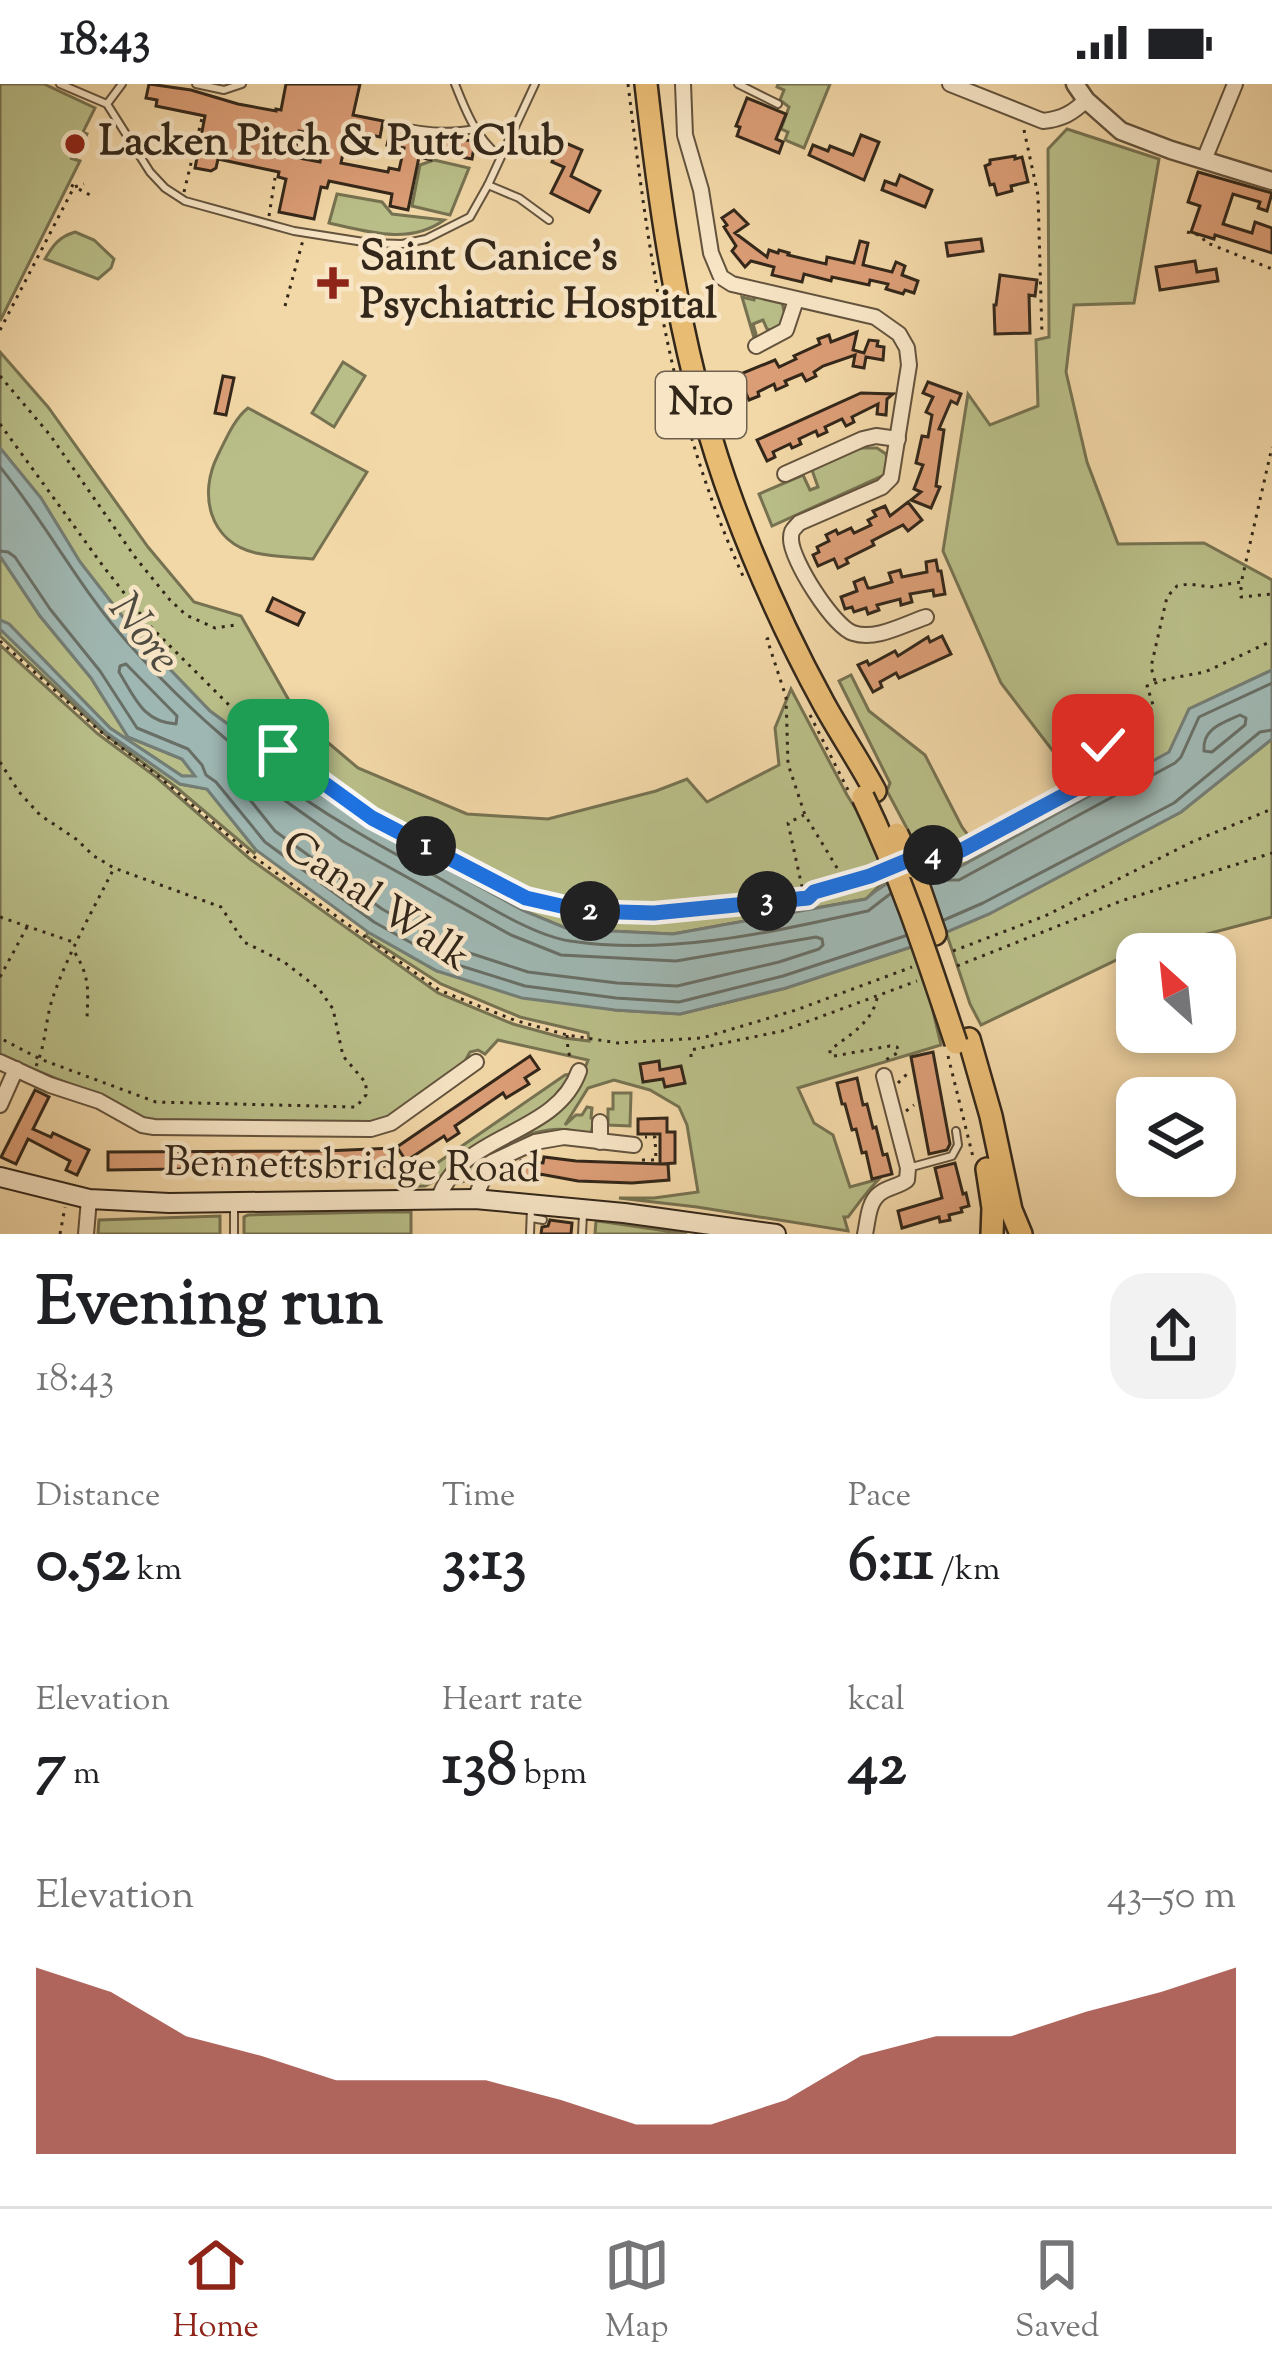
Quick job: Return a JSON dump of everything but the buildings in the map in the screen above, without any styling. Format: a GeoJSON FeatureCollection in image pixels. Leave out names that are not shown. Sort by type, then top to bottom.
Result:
{"type":"FeatureCollection","features":[{"type":"Feature","properties":{"kind":"highway","name":"N10"},"geometry":{"type":"LineString","coordinates":[[646,84],[656,181],[699,400],[754,558],[825,705],[848,769],[869,794],[898,874],[956,1041],[981,1135],[993,1208],[992,1234]]}},
{"type":"Feature","properties":{"kind":"highway","name":"N10"},"geometry":{"type":"LineString","coordinates":[[956,1041],[991,1116],[1011,1210],[1021,1234]]}},
{"type":"Feature","properties":{"kind":"main road","name":"Bennettsbridge Road"},"geometry":{"type":"LineString","coordinates":[[0,1177],[89,1199],[169,1203],[475,1199],[580,1224],[776,1234]]}},
{"type":"Feature","properties":{"kind":"street"},"geometry":{"type":"LineString","coordinates":[[683,84],[685,135],[721,277],[732,284],[875,317],[899,334],[907,348],[909,365],[888,483],[799,523],[791,538],[811,585],[843,628],[866,636],[926,617]]}},
{"type":"Feature","properties":{"kind":"street"},"geometry":{"type":"LineString","coordinates":[[950,84],[1043,121],[1075,112],[1086,100]]}},
{"type":"Feature","properties":{"kind":"street"},"geometry":{"type":"LineString","coordinates":[[1075,84],[1121,130],[1272,181]]}},
{"type":"Feature","properties":{"kind":"street"},"geometry":{"type":"LineString","coordinates":[[1204,160],[1235,84]]}},
{"type":"Feature","properties":{"kind":"street"},"geometry":{"type":"LineString","coordinates":[[760,326],[761,344],[786,330],[796,300]]}},
{"type":"Feature","properties":{"kind":"street"},"geometry":{"type":"LineString","coordinates":[[785,475],[863,439],[898,439]]}},
{"type":"Feature","properties":{"kind":"street"},"geometry":{"type":"LineString","coordinates":[[804,467],[812,483]]}},
{"type":"Feature","properties":{"kind":"street"},"geometry":{"type":"LineString","coordinates":[[0,1062],[99,1101],[142,1125],[371,1129],[391,1123],[476,1062]]}},
{"type":"Feature","properties":{"kind":"street"},"geometry":{"type":"LineString","coordinates":[[0,1105],[16,1069]]}},
{"type":"Feature","properties":{"kind":"street"},"geometry":{"type":"LineString","coordinates":[[439,1198],[445,1181],[457,1168],[495,1140],[553,1110],[574,1085],[579,1071]]}},
{"type":"Feature","properties":{"kind":"street"},"geometry":{"type":"LineString","coordinates":[[865,1234],[874,1199],[907,1180],[885,1075]]}},
{"type":"Feature","properties":{"kind":"street"},"geometry":{"type":"LineString","coordinates":[[600,1122],[600,1142]]}},
{"type":"Feature","properties":{"kind":"street"},"geometry":{"type":"LineString","coordinates":[[475,1199],[486,1171],[500,1157],[548,1139],[639,1144]]}},
{"type":"Feature","properties":{"kind":"street"},"geometry":{"type":"LineString","coordinates":[[86,1234],[89,1199]]}},
{"type":"Feature","properties":{"kind":"lane"},"geometry":{"type":"LineString","coordinates":[[60,84],[107,104],[150,172],[181,199],[305,233],[402,244],[450,230],[470,217],[535,84]]}},
{"type":"Feature","properties":{"kind":"lane"},"geometry":{"type":"LineString","coordinates":[[107,104],[122,84]]}},
{"type":"Feature","properties":{"kind":"lane"},"geometry":{"type":"LineString","coordinates":[[196,84],[224,90],[242,84]]}},
{"type":"Feature","properties":{"kind":"lane"},"geometry":{"type":"LineString","coordinates":[[455,84],[474,128],[500,157]]}},
{"type":"Feature","properties":{"kind":"lane"},"geometry":{"type":"LineString","coordinates":[[738,84],[778,104]]}},
{"type":"Feature","properties":{"kind":"lane"},"geometry":{"type":"LineString","coordinates":[[391,124],[456,133],[474,128]]}},
{"type":"Feature","properties":{"kind":"lane"},"geometry":{"type":"LineString","coordinates":[[488,185],[519,198],[549,220]]}},
{"type":"Feature","properties":{"kind":"lane"},"geometry":{"type":"LineString","coordinates":[[908,1168],[952,1156],[958,1145],[956,1131]]}},
{"type":"Feature","properties":{"kind":"lane"},"geometry":{"type":"LineString","coordinates":[[234,1202],[234,1234]]}},
{"type":"Feature","properties":{"kind":"lane"},"geometry":{"type":"LineString","coordinates":[[535,1214],[530,1233],[541,1233]]}},
{"type":"Feature","properties":{"kind":"path"},"geometry":{"type":"LineString","coordinates":[[1019,111],[1038,195],[1042,335]]}},
{"type":"Feature","properties":{"kind":"path"},"geometry":{"type":"LineString","coordinates":[[181,199],[202,118]]}},
{"type":"Feature","properties":{"kind":"path"},"geometry":{"type":"LineString","coordinates":[[267,224],[275,178]]}},
{"type":"Feature","properties":{"kind":"path"},"geometry":{"type":"LineString","coordinates":[[72,186],[84,184]]}},
{"type":"Feature","properties":{"kind":"path"},"geometry":{"type":"LineString","coordinates":[[72,186],[90,195]]}},
{"type":"Feature","properties":{"kind":"path"},"geometry":{"type":"LineString","coordinates":[[0,330],[72,186]]}},
{"type":"Feature","properties":{"kind":"path"},"geometry":{"type":"LineString","coordinates":[[1187,232],[1272,268]]}},
{"type":"Feature","properties":{"kind":"path"},"geometry":{"type":"LineString","coordinates":[[284,306],[305,233]]}},
{"type":"Feature","properties":{"kind":"path"},"geometry":{"type":"LineString","coordinates":[[0,376],[50,435],[170,599],[186,614],[214,628],[235,625]]}},
{"type":"Feature","properties":{"kind":"path"},"geometry":{"type":"LineString","coordinates":[[0,424],[151,626],[261,736],[372,818],[525,901],[583,911],[687,913],[729,904],[795,900],[845,892],[886,871],[806,898]]}},
{"type":"Feature","properties":{"kind":"path"},"geometry":{"type":"LineString","coordinates":[[1272,447],[1240,597],[1272,594]]}},
{"type":"Feature","properties":{"kind":"path"},"geometry":{"type":"LineString","coordinates":[[1155,683],[1150,667],[1167,597],[1177,586],[1241,582]]}},
{"type":"Feature","properties":{"kind":"path"},"geometry":{"type":"LineString","coordinates":[[771,638],[767,639],[786,697],[788,764],[809,823],[846,883]]}},
{"type":"Feature","properties":{"kind":"path","name":"Canal Walk"},"geometry":{"type":"LineString","coordinates":[[0,641],[100,731],[250,854],[439,990],[514,1020],[567,1035],[618,1042],[702,1037],[796,1010],[920,964]]}},
{"type":"Feature","properties":{"kind":"path"},"geometry":{"type":"LineString","coordinates":[[924,855],[962,850],[1085,784],[1088,764],[1111,738],[1140,713],[1154,708],[1147,686],[1204,672],[1272,641]]}},
{"type":"Feature","properties":{"kind":"path"},"geometry":{"type":"LineString","coordinates":[[0,762],[40,815],[94,856],[220,908],[244,942],[284,962],[319,989],[334,1009],[343,1056],[366,1083],[366,1095],[356,1107],[156,1102],[0,1039]]}},
{"type":"Feature","properties":{"kind":"path"},"geometry":{"type":"LineString","coordinates":[[952,951],[1045,916],[1192,842],[1272,809]]}},
{"type":"Feature","properties":{"kind":"path"},"geometry":{"type":"LineString","coordinates":[[806,815],[788,823],[806,898]]}},
{"type":"Feature","properties":{"kind":"path"},"geometry":{"type":"LineString","coordinates":[[957,966],[1121,901],[1272,854]]}},
{"type":"Feature","properties":{"kind":"path"},"geometry":{"type":"LineString","coordinates":[[40,1059],[51,1003],[114,868]]}},
{"type":"Feature","properties":{"kind":"path"},"geometry":{"type":"LineString","coordinates":[[0,917],[76,943]]}},
{"type":"Feature","properties":{"kind":"path"},"geometry":{"type":"LineString","coordinates":[[0,977],[27,926]]}},
{"type":"Feature","properties":{"kind":"path"},"geometry":{"type":"LineString","coordinates":[[74,951],[85,966],[87,1019]]}},
{"type":"Feature","properties":{"kind":"path"},"geometry":{"type":"LineString","coordinates":[[691,1057],[691,1050],[782,1030],[925,978]]}},
{"type":"Feature","properties":{"kind":"path"},"geometry":{"type":"LineString","coordinates":[[878,996],[866,1021],[830,1054],[897,1047],[899,1052],[869,1071],[885,1075]]}},
{"type":"Feature","properties":{"kind":"path"},"geometry":{"type":"LineString","coordinates":[[567,1035],[568,1051]]}},
{"type":"Feature","properties":{"kind":"path"},"geometry":{"type":"LineString","coordinates":[[702,1037],[706,1049]]}},
{"type":"Feature","properties":{"kind":"path"},"geometry":{"type":"LineString","coordinates":[[956,1041],[976,1170]]}},
{"type":"Feature","properties":{"kind":"path"},"geometry":{"type":"LineString","coordinates":[[639,1144],[655,1137],[656,1160],[642,1160]]}},
{"type":"Feature","properties":{"kind":"path"},"geometry":{"type":"LineString","coordinates":[[639,1144],[656,1149]]}},
{"type":"Feature","properties":{"kind":"path"},"geometry":{"type":"LineString","coordinates":[[60,1234],[68,1193]]}},
{"type":"Feature","properties":{"kind":"green space"},"geometry":{"type":"Polygon","coordinates":[[[0,84],[44,84],[95,108],[75,159],[70,158],[80,161],[0,321],[0,84]]]}},
{"type":"Feature","properties":{"kind":"green space"},"geometry":{"type":"Polygon","coordinates":[[[778,84],[830,84],[804,148],[785,140],[788,132],[781,129],[789,107],[780,100],[784,90],[778,84]]]}},
{"type":"Feature","properties":{"kind":"green space"},"geometry":{"type":"Polygon","coordinates":[[[1067,129],[1159,159],[1134,303],[1074,305],[1066,372],[1087,462],[1118,544],[1204,543],[1272,580],[1272,670],[1189,709],[1170,752],[1088,797],[1001,683],[943,551],[968,394],[990,425],[1038,406],[1036,340],[1049,337],[1048,149],[1067,129]]]}},
{"type":"Feature","properties":{"kind":"green space"},"geometry":{"type":"Polygon","coordinates":[[[434,160],[469,168],[450,215],[412,206],[420,165],[434,160]]]}},
{"type":"Feature","properties":{"kind":"green space"},"geometry":{"type":"Polygon","coordinates":[[[337,194],[382,202],[392,214],[444,220],[403,234],[329,223],[337,194]]]}},
{"type":"Feature","properties":{"kind":"green space"},"geometry":{"type":"Polygon","coordinates":[[[75,232],[94,240],[114,259],[98,279],[45,259],[57,242],[75,232]]]}},
{"type":"Feature","properties":{"kind":"green space"},"geometry":{"type":"Polygon","coordinates":[[[756,294],[782,302],[785,316],[781,328],[773,331],[763,320],[753,324],[755,341],[742,297],[754,300],[756,294]]]}},
{"type":"Feature","properties":{"kind":"green space"},"geometry":{"type":"Polygon","coordinates":[[[0,352],[48,407],[148,547],[194,602],[241,616],[299,718],[358,768],[467,814],[548,819],[687,779],[707,802],[779,765],[775,728],[791,689],[873,836],[892,881],[881,884],[866,899],[673,934],[568,929],[524,911],[355,818],[210,711],[136,634],[80,562],[41,498],[0,448],[0,352]]]}},
{"type":"Feature","properties":{"kind":"green space"},"geometry":{"type":"Polygon","coordinates":[[[343,362],[365,376],[334,427],[312,413],[343,362]]]}},
{"type":"Feature","properties":{"kind":"green space"},"geometry":{"type":"Polygon","coordinates":[[[248,408],[367,472],[313,559],[240,547],[227,539],[212,515],[212,470],[231,430],[248,408]]]}},
{"type":"Feature","properties":{"kind":"green space"},"geometry":{"type":"Polygon","coordinates":[[[854,448],[877,448],[886,454],[884,475],[772,526],[759,494],[803,475],[810,490],[818,487],[812,470],[854,448]]]}},
{"type":"Feature","properties":{"kind":"green space"},"geometry":{"type":"Polygon","coordinates":[[[2,559],[40,616],[91,678],[128,737],[182,759],[196,777],[182,776],[110,728],[0,620],[2,559]]]}},
{"type":"Feature","properties":{"kind":"green space"},"geometry":{"type":"Polygon","coordinates":[[[0,629],[107,733],[180,784],[207,789],[254,853],[106,735],[0,636],[0,629]]]}},
{"type":"Feature","properties":{"kind":"green space"},"geometry":{"type":"Polygon","coordinates":[[[0,645],[98,734],[156,777],[250,859],[438,993],[513,1024],[589,1041],[588,1033],[520,1017],[441,984],[366,936],[368,932],[437,971],[615,1010],[680,1014],[786,988],[914,946],[941,1045],[798,1088],[814,1123],[833,1135],[850,1187],[879,1179],[844,1217],[848,1231],[619,1198],[698,1192],[687,1125],[679,1107],[650,1090],[614,1080],[588,1088],[565,1125],[592,1108],[591,1134],[564,1129],[524,1136],[490,1156],[469,1179],[445,1185],[458,1170],[579,1085],[588,1060],[498,1040],[485,1054],[470,1052],[464,1063],[386,1120],[367,1124],[143,1121],[100,1096],[0,1056],[0,645]]]}},
{"type":"Feature","properties":{"kind":"green space"},"geometry":{"type":"Polygon","coordinates":[[[851,675],[869,711],[925,755],[962,827],[982,854],[954,870],[928,868],[887,791],[890,783],[839,681],[851,675]]]}},
{"type":"Feature","properties":{"kind":"green space"},"geometry":{"type":"Polygon","coordinates":[[[1272,739],[1272,917],[1211,933],[1116,933],[1116,960],[981,1025],[946,932],[1181,812],[1272,739]]]}},
{"type":"Feature","properties":{"kind":"green space"},"geometry":{"type":"Polygon","coordinates":[[[572,1074],[558,1100],[493,1137],[433,1182],[396,1187],[411,1181],[572,1074]]]}},
{"type":"Feature","properties":{"kind":"green space"},"geometry":{"type":"Polygon","coordinates":[[[613,1093],[631,1093],[630,1126],[608,1125],[613,1093]]]}},
{"type":"Feature","properties":{"kind":"green space"},"geometry":{"type":"Polygon","coordinates":[[[411,1212],[411,1234],[244,1234],[248,1215],[411,1212]]]}},
{"type":"Feature","properties":{"kind":"green space"},"geometry":{"type":"Polygon","coordinates":[[[220,1216],[220,1234],[98,1234],[99,1220],[220,1216]]]}},
{"type":"Feature","properties":{"kind":"green space"},"geometry":{"type":"Polygon","coordinates":[[[596,1221],[605,1222],[687,1234],[595,1234],[596,1221]]]}},
{"type":"Feature","properties":{"kind":"water"},"geometry":{"type":"Polygon","coordinates":[[[0,448],[136,634],[210,711],[355,818],[524,911],[568,929],[673,934],[866,899],[907,875],[954,870],[1169,752],[1189,709],[1272,670],[1272,739],[1181,812],[989,914],[914,946],[786,988],[680,1014],[522,998],[437,971],[368,932],[256,850],[207,789],[180,784],[107,733],[0,629],[0,620],[9,624],[110,728],[182,776],[195,776],[182,759],[128,737],[91,678],[40,616],[0,556],[0,448]]]}},
{"type":"Feature","properties":{"kind":"place","name":"Lacken Pitch & Putt Club"},"geometry":{"type":"Point","coordinates":[75,144]}},
{"type":"Feature","properties":{"kind":"place","name":"Saint Canice's Psychiatric Hospital"},"geometry":{"type":"Point","coordinates":[333,283]}},
{"type":"Feature","properties":{"kind":"route"},"geometry":{"type":"LineString","coordinates":[[278,750],[372,818],[526,898],[583,911],[654,913],[808,898],[923,854],[962,850],[1085,784],[1088,764],[1103,745]]}},
{"type":"Feature","properties":{"kind":"water label","name":"Nore"},"geometry":{"type":"Point","coordinates":[142,635]}}]}
